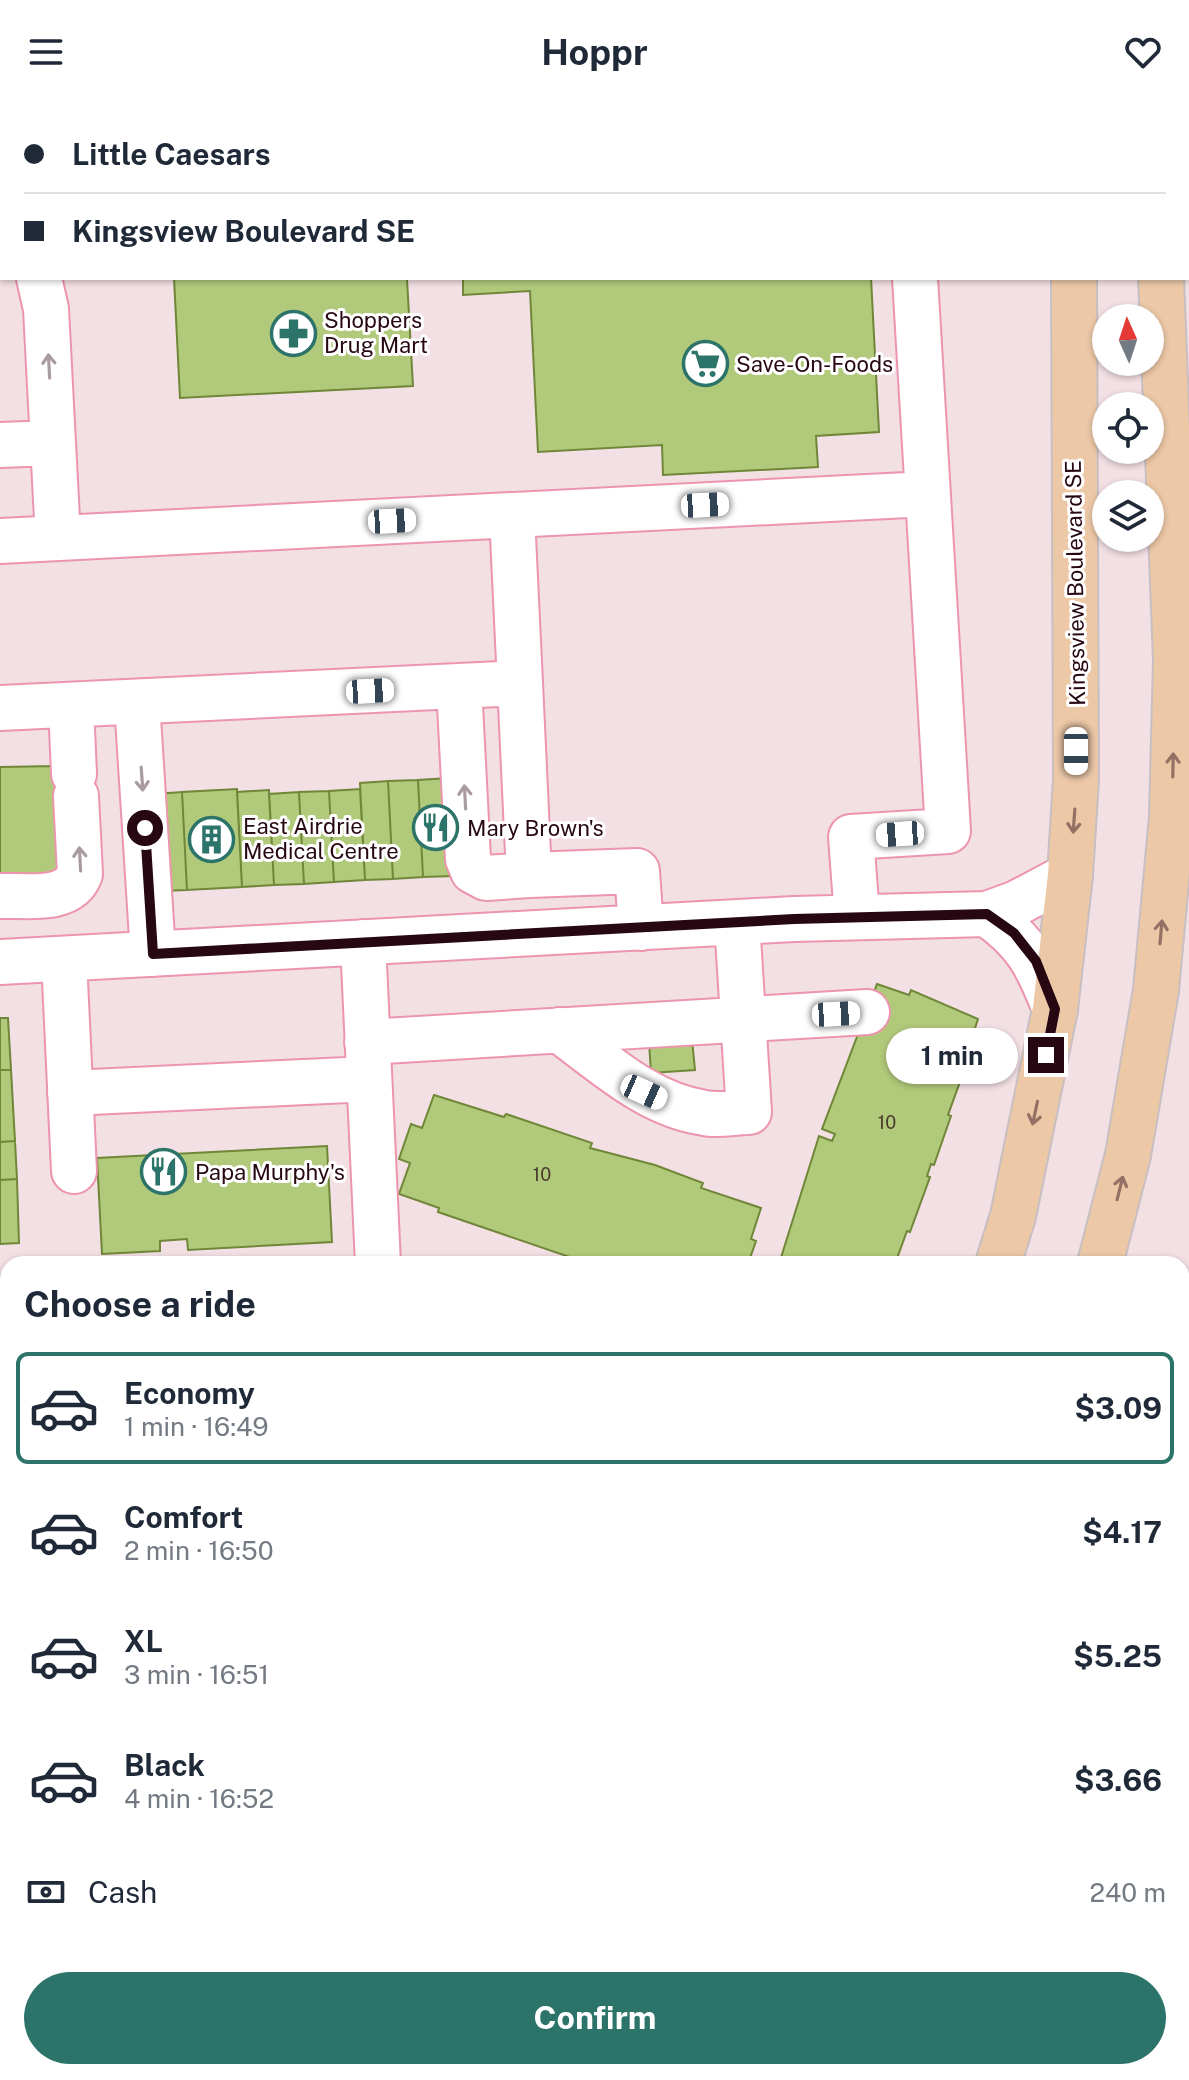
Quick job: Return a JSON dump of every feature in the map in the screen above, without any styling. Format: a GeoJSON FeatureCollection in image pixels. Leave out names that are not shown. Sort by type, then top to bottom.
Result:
{"type":"FeatureCollection","features":[{"type":"Feature","properties":{"kind":"main road"},"geometry":{"type":"LineString","coordinates":[[1058,280],[1075,379]]}},
{"type":"Feature","properties":{"kind":"main road","name":"Kingsview Boulevard SE"},"geometry":{"type":"LineString","coordinates":[[1000,1256],[1013,1216],[1055,1009],[1070,875],[1076,779],[1074,280]]}},
{"type":"Feature","properties":{"kind":"main road"},"geometry":{"type":"LineString","coordinates":[[1102,1256],[1128,1155],[1156,990],[1172,817],[1176,659],[1164,291]]}},
{"type":"Feature","properties":{"kind":"street"},"geometry":{"type":"LineString","coordinates":[[39,280],[46,309],[58,538]]}},
{"type":"Feature","properties":{"kind":"street"},"geometry":{"type":"LineString","coordinates":[[857,916],[851,837],[948,831],[915,280]]}},
{"type":"Feature","properties":{"kind":"street"},"geometry":{"type":"LineString","coordinates":[[0,445],[53,443]]}},
{"type":"Feature","properties":{"kind":"street"},"geometry":{"type":"LineString","coordinates":[[0,541],[927,494]]}},
{"type":"Feature","properties":{"kind":"street"},"geometry":{"type":"LineString","coordinates":[[512,515],[529,875]]}},
{"type":"Feature","properties":{"kind":"street"},"geometry":{"type":"LineString","coordinates":[[0,708],[520,683]]}},
{"type":"Feature","properties":{"kind":"street"},"geometry":{"type":"LineString","coordinates":[[459,686],[468,859],[473,871],[486,878],[637,871],[641,928]]}},
{"type":"Feature","properties":{"kind":"street"},"geometry":{"type":"LineString","coordinates":[[137,702],[153,954]]}},
{"type":"Feature","properties":{"kind":"street"},"geometry":{"type":"LineString","coordinates":[[0,896],[66,893],[76,886],[80,874],[71,705]]}},
{"type":"Feature","properties":{"kind":"street"},"geometry":{"type":"LineString","coordinates":[[0,962],[857,916],[987,914],[1017,903],[1070,875]]}},
{"type":"Feature","properties":{"kind":"street"},"geometry":{"type":"LineString","coordinates":[[987,914],[1014,933],[1036,961],[1055,1009]]}},
{"type":"Feature","properties":{"kind":"street"},"geometry":{"type":"LineString","coordinates":[[559,1030],[644,1092],[706,1114],[749,1112],[737,922]]}},
{"type":"Feature","properties":{"kind":"street"},"geometry":{"type":"LineString","coordinates":[[363,942],[378,1256]]}},
{"type":"Feature","properties":{"kind":"street"},"geometry":{"type":"LineString","coordinates":[[64,959],[74,1171]]}},
{"type":"Feature","properties":{"kind":"street"},"geometry":{"type":"LineString","coordinates":[[70,1093],[368,1061],[559,1030],[867,1012]]}},
{"type":"Feature","properties":{"kind":"building","name":"Shoppers Drug Mart"},"geometry":{"type":"Polygon","coordinates":[[[174,280],[407,280],[413,386],[180,398],[174,280]]]}},
{"type":"Feature","properties":{"kind":"building","name":"Save-On-Foods"},"geometry":{"type":"Polygon","coordinates":[[[463,280],[871,280],[879,432],[816,436],[818,467],[663,475],[662,445],[538,452],[530,291],[463,295],[463,280]]]}},
{"type":"Feature","properties":{"kind":"building"},"geometry":{"type":"Polygon","coordinates":[[[56,766],[61,880],[0,883],[0,767],[56,766]]]}},
{"type":"Feature","properties":{"kind":"building","name":"Mary Brown's"},"geometry":{"type":"Polygon","coordinates":[[[449,778],[454,876],[423,877],[418,780],[449,778]]]}},
{"type":"Feature","properties":{"kind":"building"},"geometry":{"type":"Polygon","coordinates":[[[418,780],[423,877],[393,879],[388,781],[418,780]]]}},
{"type":"Feature","properties":{"kind":"building"},"geometry":{"type":"Polygon","coordinates":[[[388,781],[393,879],[365,880],[360,783],[388,781]]]}},
{"type":"Feature","properties":{"kind":"building","name":"East Airdrie Medical Centre"},"geometry":{"type":"Polygon","coordinates":[[[237,789],[242,887],[187,890],[182,792],[237,789]]]}},
{"type":"Feature","properties":{"kind":"building"},"geometry":{"type":"Polygon","coordinates":[[[360,789],[365,880],[334,882],[329,791],[360,789]]]}},
{"type":"Feature","properties":{"kind":"building"},"geometry":{"type":"Polygon","coordinates":[[[269,790],[274,885],[242,887],[237,792],[269,790]]]}},
{"type":"Feature","properties":{"kind":"building"},"geometry":{"type":"Polygon","coordinates":[[[329,791],[334,882],[304,884],[299,792],[329,791]]]}},
{"type":"Feature","properties":{"kind":"building"},"geometry":{"type":"Polygon","coordinates":[[[182,792],[187,890],[159,891],[154,794],[182,792]]]}},
{"type":"Feature","properties":{"kind":"building"},"geometry":{"type":"Polygon","coordinates":[[[299,792],[304,884],[274,885],[269,794],[299,792]]]}},
{"type":"Feature","properties":{"kind":"building"},"geometry":{"type":"Polygon","coordinates":[[[877,984],[909,995],[911,990],[978,1019],[948,1115],[951,1116],[934,1165],[931,1164],[927,1176],[930,1177],[910,1232],[907,1231],[898,1256],[782,1256],[819,1136],[832,1141],[835,1134],[822,1129],[877,984]]]}},
{"type":"Feature","properties":{"kind":"building"},"geometry":{"type":"Polygon","coordinates":[[[0,1018],[8,1018],[11,1070],[0,1070],[0,1018]]]}},
{"type":"Feature","properties":{"kind":"building"},"geometry":{"type":"Polygon","coordinates":[[[692,1039],[695,1070],[651,1073],[649,1042],[692,1039]]]}},
{"type":"Feature","properties":{"kind":"building"},"geometry":{"type":"Polygon","coordinates":[[[0,1070],[11,1070],[15,1141],[0,1142],[0,1070]]]}},
{"type":"Feature","properties":{"kind":"building"},"geometry":{"type":"Polygon","coordinates":[[[434,1095],[504,1117],[506,1114],[592,1143],[590,1148],[655,1165],[703,1183],[701,1188],[761,1208],[751,1239],[756,1241],[751,1256],[567,1256],[438,1212],[439,1208],[399,1194],[410,1163],[399,1159],[411,1124],[422,1128],[434,1095]]]}},
{"type":"Feature","properties":{"kind":"building"},"geometry":{"type":"Polygon","coordinates":[[[15,1141],[17,1179],[0,1180],[0,1142],[15,1141]]]}},
{"type":"Feature","properties":{"kind":"building"},"geometry":{"type":"Polygon","coordinates":[[[327,1146],[332,1242],[188,1250],[187,1239],[160,1241],[160,1251],[102,1254],[97,1158],[327,1146]]]}},
{"type":"Feature","properties":{"kind":"building"},"geometry":{"type":"Polygon","coordinates":[[[17,1179],[19,1243],[0,1244],[0,1180],[17,1179]]]}},
{"type":"Feature","properties":{"kind":"place","name":"Shoppers Drug Mart"},"geometry":{"type":"Point","coordinates":[293,333]}},
{"type":"Feature","properties":{"kind":"place","name":"Save-On-Foods"},"geometry":{"type":"Point","coordinates":[705,364]}},
{"type":"Feature","properties":{"kind":"place","name":"Mary Brown's"},"geometry":{"type":"Point","coordinates":[436,828]}},
{"type":"Feature","properties":{"kind":"place","name":"East Airdrie Medical Centre"},"geometry":{"type":"Point","coordinates":[212,839]}},
{"type":"Feature","properties":{"kind":"place","name":"Papa Murphy's"},"geometry":{"type":"Point","coordinates":[164,1172]}},
{"type":"Feature","properties":{"kind":"route"},"geometry":{"type":"LineString","coordinates":[[145,828],[153,954],[794,919],[987,914],[1014,933],[1036,961],[1055,1009],[1046,1055]]}}]}
